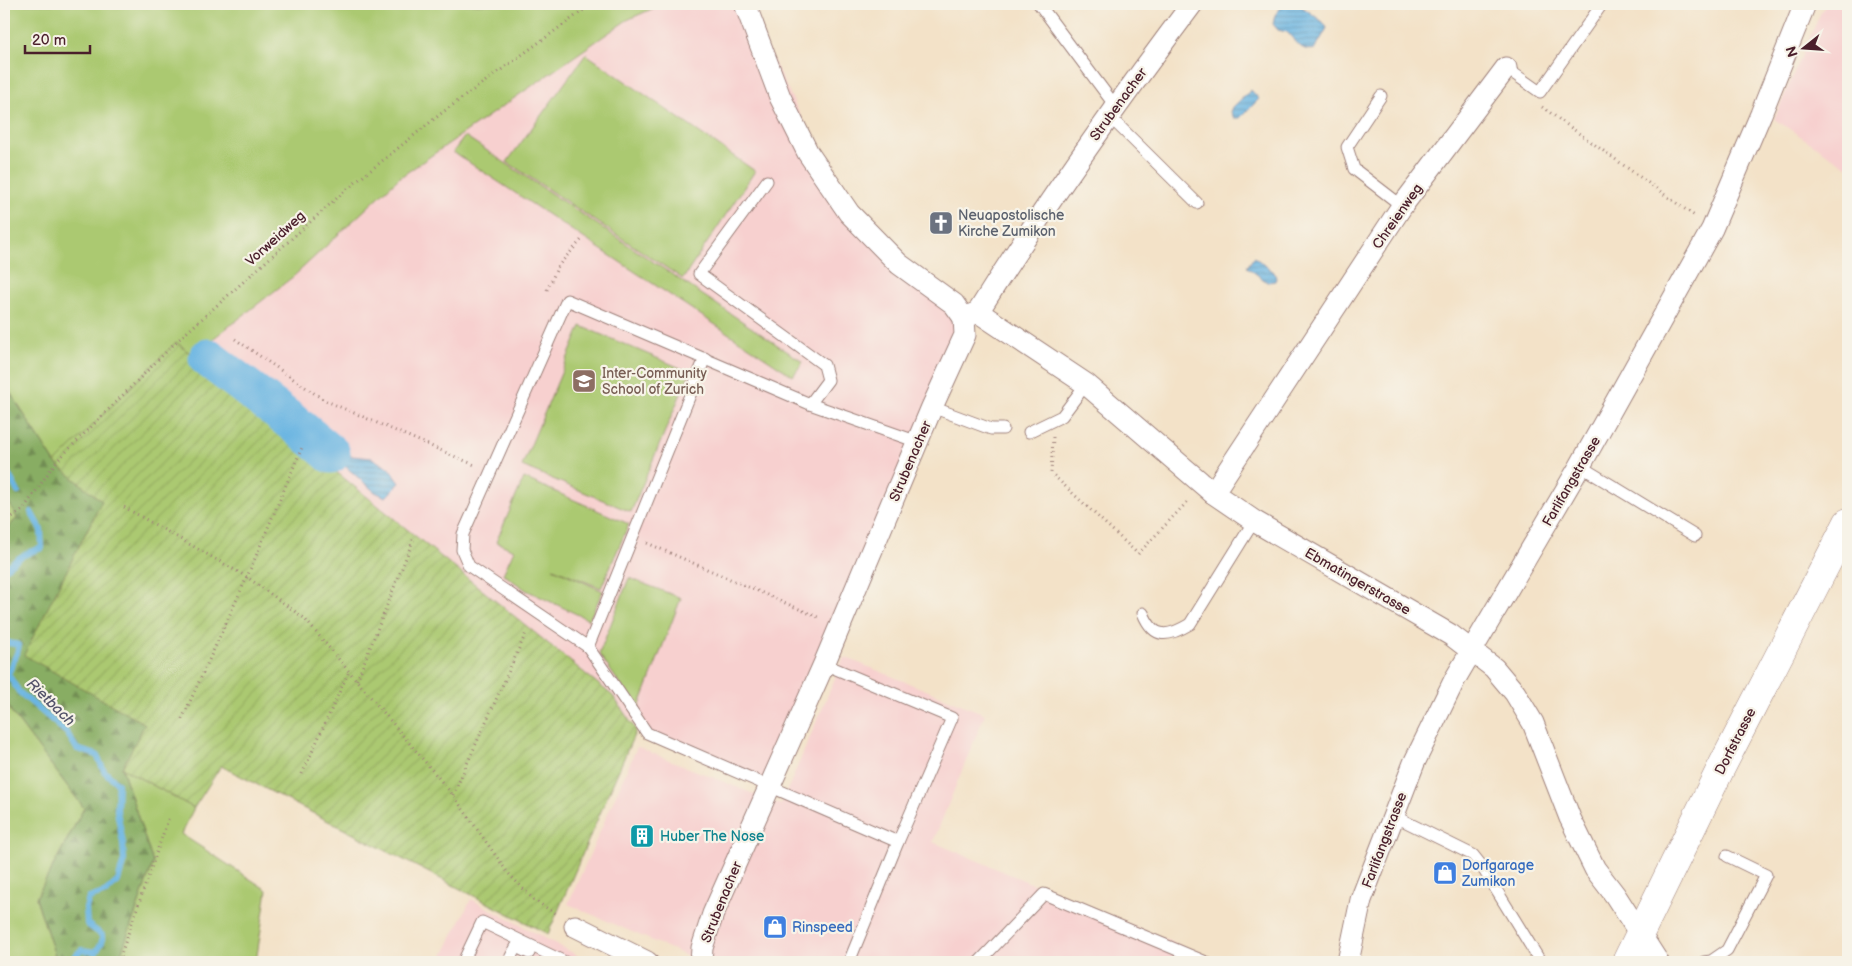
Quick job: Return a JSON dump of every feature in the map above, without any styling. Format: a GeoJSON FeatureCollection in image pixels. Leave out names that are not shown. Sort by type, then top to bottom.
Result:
{"type":"FeatureCollection","features":[{"type":"Feature","properties":{"kind":"street","name":"Ebmatingerstrasse"},"geometry":{"type":"LineString","coordinates":[[746,4],[780,98],[808,153],[849,213],[899,264],[971,315],[1086,384],[1208,489],[1254,521],[1451,635],[1494,668],[1516,694],[1533,722],[1570,818],[1595,869],[1616,895],[1658,962]]}},
{"type":"Feature","properties":{"kind":"street","name":"Farlifangstrasse"},"geometry":{"type":"LineString","coordinates":[[1348,962],[1362,900],[1392,815],[1414,762],[1456,679],[1580,466],[1712,229],[1805,4]]}},
{"type":"Feature","properties":{"kind":"street","name":"Strubenacher"},"geometry":{"type":"LineString","coordinates":[[700,962],[702,948],[714,914],[824,664],[971,315],[1184,7]]}},
{"type":"Feature","properties":{"kind":"street","name":"Chreienweg"},"geometry":{"type":"LineString","coordinates":[[1208,489],[1402,206],[1506,68]]}},
{"type":"Feature","properties":{"kind":"street","name":"Dorfstrasse"},"geometry":{"type":"LineString","coordinates":[[1626,962],[1721,768],[1848,522]]}},
{"type":"Feature","properties":{"kind":"street"},"geometry":{"type":"LineString","coordinates":[[575,926],[647,962]]}},
{"type":"Feature","properties":{"kind":"lane"},"geometry":{"type":"LineString","coordinates":[[1039,4],[1112,111],[1197,203]]}},
{"type":"Feature","properties":{"kind":"lane"},"geometry":{"type":"LineString","coordinates":[[1540,92],[1602,4]]}},
{"type":"Feature","properties":{"kind":"lane","name":"Chreienweg"},"geometry":{"type":"LineString","coordinates":[[1506,68],[1540,92]]}},
{"type":"Feature","properties":{"kind":"lane"},"geometry":{"type":"LineString","coordinates":[[1381,96],[1347,147],[1354,169],[1402,206]]}},
{"type":"Feature","properties":{"kind":"lane"},"geometry":{"type":"LineString","coordinates":[[767,180],[699,274],[824,365],[828,380],[810,404]]}},
{"type":"Feature","properties":{"kind":"lane"},"geometry":{"type":"LineString","coordinates":[[898,842],[647,733],[588,647],[469,566],[462,550],[463,534],[567,300],[810,404],[918,442]]}},
{"type":"Feature","properties":{"kind":"lane"},"geometry":{"type":"LineString","coordinates":[[588,647],[705,358]]}},
{"type":"Feature","properties":{"kind":"lane"},"geometry":{"type":"LineString","coordinates":[[1029,432],[1062,416],[1086,384]]}},
{"type":"Feature","properties":{"kind":"lane"},"geometry":{"type":"LineString","coordinates":[[932,407],[991,429],[1003,429]]}},
{"type":"Feature","properties":{"kind":"lane"},"geometry":{"type":"LineString","coordinates":[[1580,466],[1695,536]]}},
{"type":"Feature","properties":{"kind":"lane"},"geometry":{"type":"LineString","coordinates":[[1143,613],[1148,625],[1159,634],[1174,633],[1190,624],[1254,521]]}},
{"type":"Feature","properties":{"kind":"lane"},"geometry":{"type":"LineString","coordinates":[[824,664],[952,718],[848,962]]}},
{"type":"Feature","properties":{"kind":"lane"},"geometry":{"type":"LineString","coordinates":[[1392,815],[1473,855],[1540,961],[1543,962]]}},
{"type":"Feature","properties":{"kind":"lane"},"geometry":{"type":"LineString","coordinates":[[1704,962],[1711,961],[1727,950],[1766,875],[1727,856]]}},
{"type":"Feature","properties":{"kind":"lane"},"geometry":{"type":"LineString","coordinates":[[979,962],[1044,894],[1206,962]]}},
{"type":"Feature","properties":{"kind":"lane"},"geometry":{"type":"LineString","coordinates":[[463,962],[482,922],[565,962]]}},
{"type":"Feature","properties":{"kind":"lane"},"geometry":{"type":"LineString","coordinates":[[508,962],[516,947],[549,962]]}},
{"type":"Feature","properties":{"kind":"path","name":"Vorweidweg"},"geometry":{"type":"LineString","coordinates":[[4,522],[23,510],[55,464],[176,342],[346,190],[443,112],[592,4]]}},
{"type":"Feature","properties":{"kind":"path"},"geometry":{"type":"LineString","coordinates":[[1540,92],[1533,101],[1712,229]]}},
{"type":"Feature","properties":{"kind":"path"},"geometry":{"type":"LineString","coordinates":[[547,290],[558,266],[583,238]]}},
{"type":"Feature","properties":{"kind":"path"},"geometry":{"type":"LineString","coordinates":[[235,340],[324,400],[491,472]]}},
{"type":"Feature","properties":{"kind":"path"},"geometry":{"type":"LineString","coordinates":[[1055,419],[1050,473],[1138,554],[1208,489]]}},
{"type":"Feature","properties":{"kind":"path"},"geometry":{"type":"LineString","coordinates":[[182,719],[247,577],[302,445]]}},
{"type":"Feature","properties":{"kind":"path"},"geometry":{"type":"LineString","coordinates":[[124,508],[247,577],[304,618],[453,795],[508,873],[534,900],[575,926]]}},
{"type":"Feature","properties":{"kind":"path"},"geometry":{"type":"LineString","coordinates":[[633,536],[823,620]]}},
{"type":"Feature","properties":{"kind":"path"},"geometry":{"type":"LineString","coordinates":[[357,680],[414,538]]}},
{"type":"Feature","properties":{"kind":"path"},"geometry":{"type":"LineString","coordinates":[[453,795],[526,633]]}},
{"type":"Feature","properties":{"kind":"path"},"geometry":{"type":"LineString","coordinates":[[302,774],[349,670]]}},
{"type":"Feature","properties":{"kind":"path"},"geometry":{"type":"LineString","coordinates":[[121,962],[121,954],[168,817]]}},
{"type":"Feature","properties":{"kind":"shaded area","name":"Inter-Community School of Zurich"},"geometry":{"type":"Polygon","coordinates":[[[663,4],[745,4],[849,213],[964,318],[770,787],[647,733],[192,355],[399,177],[627,20],[663,4]]]}},
{"type":"Feature","properties":{"kind":"shaded area"},"geometry":{"type":"Polygon","coordinates":[[[1826,4],[1848,4],[1848,167],[1774,119],[1826,4]]]}},
{"type":"Feature","properties":{"kind":"shaded area"},"geometry":{"type":"Polygon","coordinates":[[[844,657],[985,714],[933,842],[1219,962],[701,962],[568,904],[637,747],[781,805],[844,657]]]}},
{"type":"Feature","properties":{"kind":"shaded area"},"geometry":{"type":"Polygon","coordinates":[[[471,899],[590,962],[440,962],[471,899]]]}},
{"type":"Feature","properties":{"kind":"green space"},"geometry":{"type":"Polygon","coordinates":[[[4,4],[663,4],[627,20],[399,178],[294,276],[192,355],[176,342],[55,463],[4,383],[4,4]]]}},
{"type":"Feature","properties":{"kind":"green space"},"geometry":{"type":"Polygon","coordinates":[[[586,54],[755,171],[683,279],[507,162],[586,54]]]}},
{"type":"Feature","properties":{"kind":"green space"},"geometry":{"type":"Polygon","coordinates":[[[465,136],[803,362],[793,376],[453,152],[465,136]]]}},
{"type":"Feature","properties":{"kind":"green space"},"geometry":{"type":"Polygon","coordinates":[[[581,326],[690,372],[631,512],[522,466],[581,326]]]}},
{"type":"Feature","properties":{"kind":"green space"},"geometry":{"type":"Polygon","coordinates":[[[176,342],[613,696],[636,730],[548,934],[221,766],[194,808],[122,768],[145,724],[24,655],[102,501],[55,463],[176,342]]]}},
{"type":"Feature","properties":{"kind":"green space"},"geometry":{"type":"Polygon","coordinates":[[[4,383],[55,463],[102,501],[25,655],[146,724],[122,768],[153,863],[121,954],[121,962],[57,962],[36,898],[84,808],[12,713],[4,698],[4,532],[17,518],[4,493],[4,383]]]}},
{"type":"Feature","properties":{"kind":"green space"},"geometry":{"type":"Polygon","coordinates":[[[524,478],[629,524],[601,588],[553,568],[603,591],[589,620],[526,590],[503,574],[514,550],[496,542],[524,478]]]}},
{"type":"Feature","properties":{"kind":"green space"},"geometry":{"type":"Polygon","coordinates":[[[4,493],[17,518],[4,532],[4,493]]]}},
{"type":"Feature","properties":{"kind":"green space"},"geometry":{"type":"Polygon","coordinates":[[[629,578],[681,598],[638,710],[599,654],[629,578]]]}},
{"type":"Feature","properties":{"kind":"green space"},"geometry":{"type":"Polygon","coordinates":[[[4,698],[12,713],[84,808],[36,898],[57,962],[4,962],[4,698]]]}},
{"type":"Feature","properties":{"kind":"green space"},"geometry":{"type":"Polygon","coordinates":[[[122,768],[194,808],[181,834],[267,890],[256,962],[121,962],[121,954],[153,863],[122,768]]]}},
{"type":"Feature","properties":{"kind":"water"},"geometry":{"type":"Polygon","coordinates":[[[1284,4],[1297,4],[1323,22],[1327,28],[1315,49],[1310,50],[1302,47],[1287,32],[1278,30],[1273,24],[1275,15],[1284,4]]]}},
{"type":"Feature","properties":{"kind":"water"},"geometry":{"type":"Polygon","coordinates":[[[1251,90],[1259,99],[1240,118],[1234,118],[1231,112],[1233,107],[1251,90]]]}},
{"type":"Feature","properties":{"kind":"water"},"geometry":{"type":"Polygon","coordinates":[[[1254,257],[1274,272],[1275,281],[1267,282],[1247,267],[1254,257]]]}},
{"type":"Feature","properties":{"kind":"water"},"geometry":{"type":"Polygon","coordinates":[[[331,454],[372,458],[390,469],[400,483],[386,497],[375,492],[331,454]]]}},
{"type":"Feature","properties":{"kind":"waterway"},"geometry":{"type":"LineString","coordinates":[[208,358],[331,454]]}},
{"type":"Feature","properties":{"kind":"waterway","name":"Rietbach"},"geometry":{"type":"LineString","coordinates":[[4,466],[18,492]]}},
{"type":"Feature","properties":{"kind":"waterway","name":"Rietbach"},"geometry":{"type":"LineString","coordinates":[[4,570],[21,556],[42,548],[41,530],[31,512]]}},
{"type":"Feature","properties":{"kind":"waterway","name":"Rietbach"},"geometry":{"type":"LineString","coordinates":[[4,642],[19,645],[8,674],[19,692],[67,733],[77,749],[97,755],[104,771],[118,784],[117,811],[124,860],[118,881],[106,892],[89,898],[86,908],[87,924],[102,935],[102,942],[96,952],[81,950],[76,955],[74,962]]}},
{"type":"Feature","properties":{"kind":"place","name":"Neuapostolische Kirche Zumikon"},"geometry":{"type":"Point","coordinates":[941,223]}},
{"type":"Feature","properties":{"kind":"place","name":"Inter-Community School of Zurich"},"geometry":{"type":"Point","coordinates":[584,381]}},
{"type":"Feature","properties":{"kind":"place","name":"Huber The Nose"},"geometry":{"type":"Point","coordinates":[642,836]}},
{"type":"Feature","properties":{"kind":"place","name":"Dorfgarage Zumikon"},"geometry":{"type":"Point","coordinates":[1445,873]}},
{"type":"Feature","properties":{"kind":"place","name":"Rinspeed"},"geometry":{"type":"Point","coordinates":[775,927]}}]}
